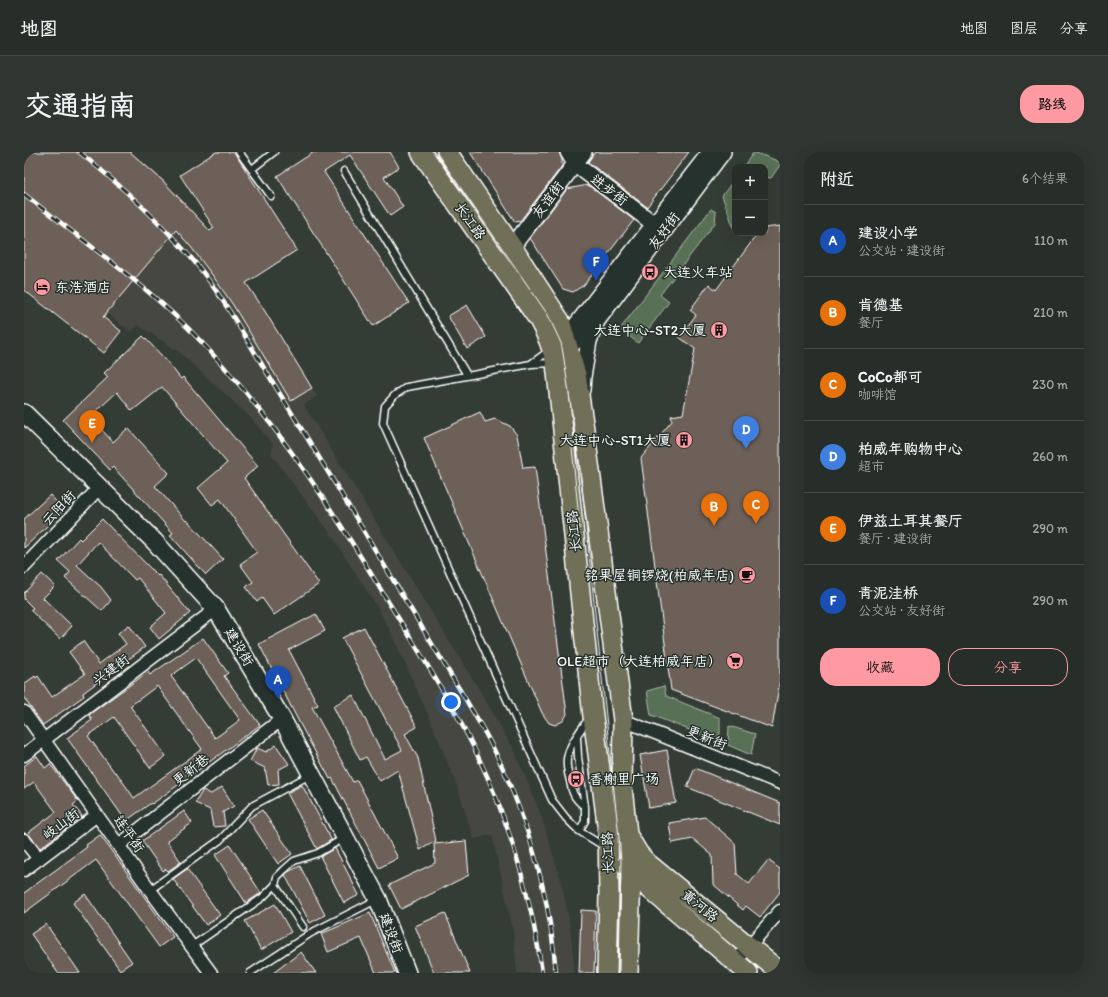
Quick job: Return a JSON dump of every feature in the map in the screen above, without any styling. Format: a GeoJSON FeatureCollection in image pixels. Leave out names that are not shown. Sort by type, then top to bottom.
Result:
{"type":"FeatureCollection","features":[{"type":"Feature","properties":{"kind":"main road","name":"长江路"},"geometry":{"type":"LineString","coordinates":[[421,152],[539,320],[545,331],[561,350],[576,375],[623,720],[622,787],[631,870],[628,973]]}},
{"type":"Feature","properties":{"kind":"main road","name":"长江路"},"geometry":{"type":"LineString","coordinates":[[447,152],[512,247],[560,321],[561,350],[592,708],[608,831],[607,973]]}},
{"type":"Feature","properties":{"kind":"main road","name":"建设街"},"geometry":{"type":"LineString","coordinates":[[24,412],[154,541],[216,609],[282,719],[378,899],[407,973]]}},
{"type":"Feature","properties":{"kind":"main road","name":"黄河路"},"geometry":{"type":"LineString","coordinates":[[628,835],[638,853],[646,862],[780,972]]}},
{"type":"Feature","properties":{"kind":"main road","name":"黄河路"},"geometry":{"type":"LineString","coordinates":[[609,850],[644,884],[742,968]]}},
{"type":"Feature","properties":{"kind":"street","name":"友好街"},"geometry":{"type":"LineString","coordinates":[[561,350],[654,224],[710,152]]}},
{"type":"Feature","properties":{"kind":"street","name":"友好街"},"geometry":{"type":"LineString","coordinates":[[561,350],[597,321],[723,152]]}},
{"type":"Feature","properties":{"kind":"street","name":"友谊街"},"geometry":{"type":"LineString","coordinates":[[512,247],[576,156]]}},
{"type":"Feature","properties":{"kind":"street","name":"进步街"},"geometry":{"type":"LineString","coordinates":[[576,156],[654,224]]}},
{"type":"Feature","properties":{"kind":"street"},"geometry":{"type":"LineString","coordinates":[[581,407],[583,377],[589,341],[597,321]]}},
{"type":"Feature","properties":{"kind":"street","name":"云阳街"},"geometry":{"type":"LineString","coordinates":[[24,567],[99,488]]}},
{"type":"Feature","properties":{"kind":"street","name":"兴建街"},"geometry":{"type":"LineString","coordinates":[[24,755],[216,609]]}},
{"type":"Feature","properties":{"kind":"street","name":"连平街"},"geometry":{"type":"LineString","coordinates":[[24,712],[150,890],[211,973]]}},
{"type":"Feature","properties":{"kind":"street","name":"更新巷"},"geometry":{"type":"LineString","coordinates":[[118,845],[282,719]]}},
{"type":"Feature","properties":{"kind":"street","name":"更新街"},"geometry":{"type":"LineString","coordinates":[[623,720],[780,783]]}},
{"type":"Feature","properties":{"kind":"street","name":"岐山街"},"geometry":{"type":"LineString","coordinates":[[24,870],[97,815]]}},
{"type":"Feature","properties":{"kind":"street"},"geometry":{"type":"LineString","coordinates":[[24,840],[39,859]]}},
{"type":"Feature","properties":{"kind":"street"},"geometry":{"type":"LineString","coordinates":[[742,968],[749,946],[780,911]]}},
{"type":"Feature","properties":{"kind":"lane"},"geometry":{"type":"LineString","coordinates":[[239,152],[270,196]]}},
{"type":"Feature","properties":{"kind":"lane"},"geometry":{"type":"LineString","coordinates":[[252,169],[274,152]]}},
{"type":"Feature","properties":{"kind":"lane"},"geometry":{"type":"LineString","coordinates":[[344,171],[467,376]]}},
{"type":"Feature","properties":{"kind":"lane"},"geometry":{"type":"LineString","coordinates":[[561,350],[531,364],[407,387],[385,406],[383,423],[552,800],[566,818],[579,831],[609,850]]}},
{"type":"Feature","properties":{"kind":"lane"},"geometry":{"type":"LineString","coordinates":[[531,364],[561,350]]}},
{"type":"Feature","properties":{"kind":"lane"},"geometry":{"type":"LineString","coordinates":[[585,806],[574,796],[571,788],[567,761],[568,754],[589,718],[592,708]]}},
{"type":"Feature","properties":{"kind":"lane"},"geometry":{"type":"LineString","coordinates":[[577,737],[578,757],[585,806],[585,821],[579,831]]}},
{"type":"Feature","properties":{"kind":"lane"},"geometry":{"type":"LineString","coordinates":[[150,890],[220,840],[252,806],[312,774]]}},
{"type":"Feature","properties":{"kind":"lane"},"geometry":{"type":"LineString","coordinates":[[192,946],[262,898],[275,885],[277,877],[294,861],[318,853],[345,838]]}},
{"type":"Feature","properties":{"kind":"lane"},"geometry":{"type":"LineString","coordinates":[[275,885],[303,927]]}},
{"type":"Feature","properties":{"kind":"lane"},"geometry":{"type":"LineString","coordinates":[[250,973],[311,933],[378,899]]}},
{"type":"Feature","properties":{"kind":"shaded area"},"geometry":{"type":"Polygon","coordinates":[[[24,152],[132,152],[163,179],[200,218],[230,256],[317,396],[304,405],[479,689],[514,750],[540,812],[561,880],[570,925],[574,962],[573,973],[517,973],[513,930],[492,835],[474,839],[457,786],[431,721],[391,633],[379,610],[330,533],[271,454],[273,445],[251,418],[179,352],[138,325],[131,332],[24,251],[24,152]]]}},
{"type":"Feature","properties":{"kind":"green space"},"geometry":{"type":"Polygon","coordinates":[[[754,152],[780,162],[780,165],[771,178],[768,178],[768,164],[745,164],[754,152]]]}},
{"type":"Feature","properties":{"kind":"green space"},"geometry":{"type":"Polygon","coordinates":[[[732,182],[732,223],[722,196],[732,182]]]}},
{"type":"Feature","properties":{"kind":"green space"},"geometry":{"type":"Polygon","coordinates":[[[711,209],[716,212],[715,223],[660,295],[669,302],[638,343],[620,329],[711,209]]]}},
{"type":"Feature","properties":{"kind":"green space"},"geometry":{"type":"Polygon","coordinates":[[[664,686],[666,696],[720,718],[720,742],[651,715],[647,691],[664,686]]]}},
{"type":"Feature","properties":{"kind":"green space"},"geometry":{"type":"Polygon","coordinates":[[[729,726],[755,734],[751,755],[728,745],[729,726]]]}},
{"type":"Feature","properties":{"kind":"building"},"geometry":{"type":"Polygon","coordinates":[[[24,152],[130,152],[162,180],[210,231],[214,228],[180,175],[216,152],[234,152],[297,250],[246,283],[312,388],[291,401],[233,305],[191,247],[176,230],[103,317],[121,331],[104,353],[24,290],[24,152]]]}},
{"type":"Feature","properties":{"kind":"building"},"geometry":{"type":"Polygon","coordinates":[[[314,152],[390,152],[399,167],[384,177],[403,207],[390,216],[350,155],[324,172],[409,303],[373,326],[277,176],[314,152]]]}},
{"type":"Feature","properties":{"kind":"building"},"geometry":{"type":"Polygon","coordinates":[[[470,152],[559,152],[562,160],[562,166],[520,221],[515,222],[470,152]]]}},
{"type":"Feature","properties":{"kind":"building"},"geometry":{"type":"Polygon","coordinates":[[[595,152],[689,152],[647,207],[588,162],[595,152]]]}},
{"type":"Feature","properties":{"kind":"building"},"geometry":{"type":"Polygon","coordinates":[[[588,185],[634,220],[584,285],[573,292],[563,289],[530,238],[567,189],[588,185]]]}},
{"type":"Feature","properties":{"kind":"building"},"geometry":{"type":"Polygon","coordinates":[[[780,226],[780,680],[772,728],[671,690],[641,458],[672,421],[671,416],[683,414],[695,349],[679,337],[696,315],[690,310],[709,284],[716,290],[756,236],[768,236],[768,228],[780,226]]]}},
{"type":"Feature","properties":{"kind":"building"},"geometry":{"type":"Polygon","coordinates":[[[467,305],[486,337],[467,349],[448,316],[467,305]]]}},
{"type":"Feature","properties":{"kind":"building"},"geometry":{"type":"Polygon","coordinates":[[[143,336],[165,359],[181,379],[183,377],[258,466],[244,478],[319,584],[274,615],[262,598],[257,602],[246,587],[253,582],[240,564],[257,552],[220,499],[212,505],[198,488],[227,463],[162,387],[132,411],[117,392],[90,417],[113,442],[128,428],[169,473],[155,486],[223,559],[206,575],[170,535],[173,533],[113,467],[110,470],[63,420],[108,377],[104,373],[143,336]]]}},
{"type":"Feature","properties":{"kind":"building"},"geometry":{"type":"Polygon","coordinates":[[[480,412],[485,422],[495,419],[510,426],[517,435],[523,468],[535,467],[567,714],[563,721],[555,725],[549,723],[542,713],[424,438],[480,412]]]}},
{"type":"Feature","properties":{"kind":"building"},"geometry":{"type":"Polygon","coordinates":[[[50,495],[64,510],[24,548],[24,519],[50,495]]]}},
{"type":"Feature","properties":{"kind":"building"},"geometry":{"type":"Polygon","coordinates":[[[102,519],[158,576],[159,575],[190,613],[159,639],[150,627],[166,613],[138,578],[135,580],[98,542],[77,565],[101,587],[111,600],[102,611],[65,578],[70,572],[58,561],[79,538],[81,540],[102,519]]]}},
{"type":"Feature","properties":{"kind":"building"},"geometry":{"type":"Polygon","coordinates":[[[42,574],[55,586],[43,598],[72,626],[60,639],[30,610],[33,608],[24,599],[24,593],[42,574]]]}},
{"type":"Feature","properties":{"kind":"building"},"geometry":{"type":"Polygon","coordinates":[[[316,614],[325,631],[289,650],[318,705],[312,707],[353,782],[357,780],[398,858],[379,868],[332,778],[330,779],[300,724],[259,644],[316,614]]]}},
{"type":"Feature","properties":{"kind":"building"},"geometry":{"type":"Polygon","coordinates":[[[129,625],[145,647],[83,693],[84,696],[43,725],[24,698],[24,684],[35,676],[36,678],[38,676],[52,697],[85,674],[69,652],[83,641],[99,664],[126,644],[118,633],[129,625]]]}},
{"type":"Feature","properties":{"kind":"building"},"geometry":{"type":"Polygon","coordinates":[[[364,627],[417,727],[405,734],[418,758],[436,841],[420,850],[398,770],[380,781],[366,757],[360,760],[333,706],[353,695],[385,759],[402,750],[342,638],[364,627]]]}},
{"type":"Feature","properties":{"kind":"building"},"geometry":{"type":"Polygon","coordinates":[[[203,638],[228,673],[224,676],[260,725],[152,804],[151,803],[126,821],[67,738],[92,720],[89,715],[94,711],[148,672],[150,675],[203,638]],[[196,658],[171,676],[215,738],[240,720],[196,658]],[[157,686],[130,706],[166,756],[150,768],[114,717],[88,736],[134,798],[202,749],[157,686]]]}},
{"type":"Feature","properties":{"kind":"building"},"geometry":{"type":"Polygon","coordinates":[[[276,745],[289,764],[278,770],[279,784],[268,785],[265,768],[250,761],[257,748],[266,752],[276,745]]]}},
{"type":"Feature","properties":{"kind":"building"},"geometry":{"type":"Polygon","coordinates":[[[667,750],[676,803],[649,808],[640,755],[667,750]]]}},
{"type":"Feature","properties":{"kind":"building"},"geometry":{"type":"Polygon","coordinates":[[[37,756],[45,768],[50,764],[78,801],[73,805],[82,816],[40,848],[28,833],[56,812],[34,782],[24,789],[24,766],[37,756]]]}},
{"type":"Feature","properties":{"kind":"building"},"geometry":{"type":"Polygon","coordinates":[[[695,768],[780,803],[780,825],[687,787],[695,768]]]}},
{"type":"Feature","properties":{"kind":"building"},"geometry":{"type":"Polygon","coordinates":[[[302,785],[331,839],[317,849],[287,793],[302,785]]]}},
{"type":"Feature","properties":{"kind":"building"},"geometry":{"type":"Polygon","coordinates":[[[222,787],[234,806],[223,812],[225,826],[213,827],[210,810],[195,803],[203,790],[211,794],[222,787]]]}},
{"type":"Feature","properties":{"kind":"building"},"geometry":{"type":"Polygon","coordinates":[[[262,810],[292,854],[278,864],[248,819],[262,810]]]}},
{"type":"Feature","properties":{"kind":"building"},"geometry":{"type":"Polygon","coordinates":[[[184,811],[192,823],[167,841],[181,862],[168,871],[166,869],[163,871],[142,841],[184,811]]]}},
{"type":"Feature","properties":{"kind":"building"},"geometry":{"type":"Polygon","coordinates":[[[705,817],[735,843],[737,874],[749,884],[768,860],[780,869],[780,892],[760,917],[746,906],[743,910],[713,884],[712,855],[693,839],[672,843],[669,823],[705,817]]]}},
{"type":"Feature","properties":{"kind":"building"},"geometry":{"type":"Polygon","coordinates":[[[100,835],[173,937],[159,947],[96,860],[24,913],[24,893],[87,847],[86,845],[100,835]]]}},
{"type":"Feature","properties":{"kind":"building"},"geometry":{"type":"Polygon","coordinates":[[[466,841],[469,875],[401,909],[389,885],[435,863],[434,844],[466,841]]]}},
{"type":"Feature","properties":{"kind":"building"},"geometry":{"type":"Polygon","coordinates":[[[230,845],[261,893],[246,903],[215,855],[230,845]]]}},
{"type":"Feature","properties":{"kind":"building"},"geometry":{"type":"Polygon","coordinates":[[[335,848],[359,895],[344,903],[321,858],[321,856],[335,848]]]}},
{"type":"Feature","properties":{"kind":"building"},"geometry":{"type":"Polygon","coordinates":[[[300,866],[325,915],[310,923],[285,875],[300,866]]]}},
{"type":"Feature","properties":{"kind":"building"},"geometry":{"type":"Polygon","coordinates":[[[187,869],[220,915],[206,925],[173,879],[187,869]]]}},
{"type":"Feature","properties":{"kind":"building"},"geometry":{"type":"Polygon","coordinates":[[[85,894],[132,962],[120,970],[73,903],[85,894]]]}},
{"type":"Feature","properties":{"kind":"building"},"geometry":{"type":"Polygon","coordinates":[[[275,904],[291,932],[261,950],[245,921],[275,904]]]}},
{"type":"Feature","properties":{"kind":"building"},"geometry":{"type":"Polygon","coordinates":[[[581,910],[596,911],[594,973],[579,973],[581,910]]]}},
{"type":"Feature","properties":{"kind":"building"},"geometry":{"type":"Polygon","coordinates":[[[370,913],[395,973],[376,973],[361,938],[328,952],[321,934],[370,913]]]}},
{"type":"Feature","properties":{"kind":"building"},"geometry":{"type":"Polygon","coordinates":[[[445,913],[470,973],[434,973],[415,926],[445,913]]]}},
{"type":"Feature","properties":{"kind":"building"},"geometry":{"type":"Polygon","coordinates":[[[46,924],[80,973],[58,973],[31,934],[46,924]]]}},
{"type":"Feature","properties":{"kind":"building"},"geometry":{"type":"Polygon","coordinates":[[[301,952],[316,973],[273,973],[301,952]]]}},
{"type":"Feature","properties":{"kind":"tram line"},"geometry":{"type":"LineString","coordinates":[[436,152],[548,315],[561,343],[579,460],[620,847],[619,973]]}},
{"type":"Feature","properties":{"kind":"tram line"},"geometry":{"type":"LineString","coordinates":[[571,437],[580,529]]}},
{"type":"Feature","properties":{"kind":"railway"},"geometry":{"type":"LineString","coordinates":[[79,152],[111,178],[156,220],[185,250],[216,291],[479,722],[496,753],[527,831],[546,901],[554,949],[556,973]]}},
{"type":"Feature","properties":{"kind":"railway"},"geometry":{"type":"LineString","coordinates":[[24,194],[129,276],[188,328],[244,390],[318,490],[433,674],[473,746],[495,794],[513,844],[533,921],[542,973]]}},
{"type":"Feature","properties":{"kind":"place","name":"大连火车站"},"geometry":{"type":"Point","coordinates":[650,272]}},
{"type":"Feature","properties":{"kind":"place","name":"青泥洼桥"},"geometry":{"type":"Point","coordinates":[596,281]}},
{"type":"Feature","properties":{"kind":"place","name":"东浩酒店"},"geometry":{"type":"Point","coordinates":[42,287]}},
{"type":"Feature","properties":{"kind":"place","name":"大连中心-ST2大厦"},"geometry":{"type":"Point","coordinates":[719,330]}},
{"type":"Feature","properties":{"kind":"place","name":"大连中心-ST1大厦"},"geometry":{"type":"Point","coordinates":[684,440]}},
{"type":"Feature","properties":{"kind":"place","name":"伊兹土耳其餐厅"},"geometry":{"type":"Point","coordinates":[92,443]}},
{"type":"Feature","properties":{"kind":"place","name":"柏威年购物中心"},"geometry":{"type":"Point","coordinates":[746,449]}},
{"type":"Feature","properties":{"kind":"place","name":"CoCo都可"},"geometry":{"type":"Point","coordinates":[756,524]}},
{"type":"Feature","properties":{"kind":"place","name":"肯德基"},"geometry":{"type":"Point","coordinates":[714,526]}},
{"type":"Feature","properties":{"kind":"place","name":"铭果屋铜锣烧(柏威年店)"},"geometry":{"type":"Point","coordinates":[747,575]}},
{"type":"Feature","properties":{"kind":"place","name":"OLE超市（大连柏威年店）"},"geometry":{"type":"Point","coordinates":[735,661]}},
{"type":"Feature","properties":{"kind":"place","name":"建设小学"},"geometry":{"type":"Point","coordinates":[278,699]}},
{"type":"Feature","properties":{"kind":"place","name":"香榭里广场"},"geometry":{"type":"Point","coordinates":[576,779]}}]}
